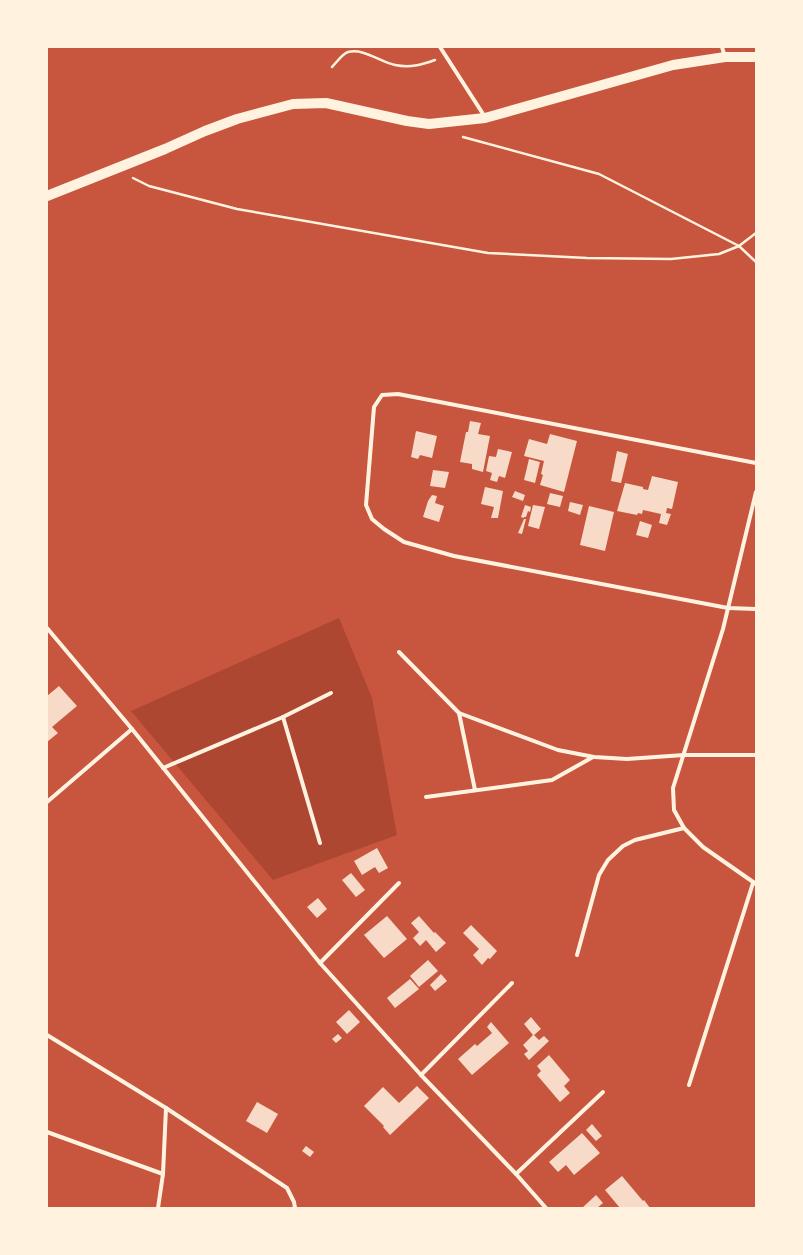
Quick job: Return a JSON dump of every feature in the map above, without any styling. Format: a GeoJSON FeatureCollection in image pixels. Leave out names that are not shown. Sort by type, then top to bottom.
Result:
{"type":"FeatureCollection","features":[{"type":"Feature","properties":{"kind":"main road"},"geometry":{"type":"LineString","coordinates":[[47,196],[237,119],[293,104],[326,103],[407,121],[429,124],[485,118],[673,65],[725,58],[756,57]]}},
{"type":"Feature","properties":{"kind":"street"},"geometry":{"type":"LineString","coordinates":[[440,47],[485,118]]}},
{"type":"Feature","properties":{"kind":"street"},"geometry":{"type":"LineString","coordinates":[[722,47],[725,58]]}},
{"type":"Feature","properties":{"kind":"street"},"geometry":{"type":"LineString","coordinates":[[756,463],[398,394],[382,395],[374,407],[366,505],[372,518],[384,529],[404,542],[454,556],[728,608],[756,609]]}},
{"type":"Feature","properties":{"kind":"street"},"geometry":{"type":"LineString","coordinates":[[689,1085],[755,883],[703,847],[684,828],[674,810],[673,788],[728,608],[756,492]]}},
{"type":"Feature","properties":{"kind":"street"},"geometry":{"type":"LineString","coordinates":[[47,628],[132,729],[320,963],[421,1075],[516,1174],[546,1208]]}},
{"type":"Feature","properties":{"kind":"street"},"geometry":{"type":"LineString","coordinates":[[400,652],[459,712],[558,750],[594,757],[627,760],[684,755],[756,755]]}},
{"type":"Feature","properties":{"kind":"street"},"geometry":{"type":"LineString","coordinates":[[162,768],[283,717],[331,693]]}},
{"type":"Feature","properties":{"kind":"street"},"geometry":{"type":"LineString","coordinates":[[459,712],[475,790]]}},
{"type":"Feature","properties":{"kind":"street"},"geometry":{"type":"LineString","coordinates":[[283,717],[320,843]]}},
{"type":"Feature","properties":{"kind":"street"},"geometry":{"type":"LineString","coordinates":[[47,802],[132,729]]}},
{"type":"Feature","properties":{"kind":"street"},"geometry":{"type":"LineString","coordinates":[[426,797],[552,780],[594,757]]}},
{"type":"Feature","properties":{"kind":"street"},"geometry":{"type":"LineString","coordinates":[[577,955],[599,875],[608,860],[623,846],[635,840],[684,828]]}},
{"type":"Feature","properties":{"kind":"street"},"geometry":{"type":"LineString","coordinates":[[320,963],[399,883]]}},
{"type":"Feature","properties":{"kind":"street"},"geometry":{"type":"LineString","coordinates":[[421,1075],[512,983]]}},
{"type":"Feature","properties":{"kind":"street"},"geometry":{"type":"LineString","coordinates":[[47,1035],[166,1108],[287,1188],[294,1202],[294,1208]]}},
{"type":"Feature","properties":{"kind":"street"},"geometry":{"type":"LineString","coordinates":[[516,1174],[603,1092]]}},
{"type":"Feature","properties":{"kind":"street"},"geometry":{"type":"LineString","coordinates":[[158,1208],[163,1174],[166,1108]]}},
{"type":"Feature","properties":{"kind":"street"},"geometry":{"type":"LineString","coordinates":[[47,1132],[163,1174]]}},
{"type":"Feature","properties":{"kind":"path"},"geometry":{"type":"LineString","coordinates":[[332,67],[348,52],[359,52],[394,65],[412,67],[445,56]]}},
{"type":"Feature","properties":{"kind":"path"},"geometry":{"type":"LineString","coordinates":[[461,136],[599,174],[739,246],[756,262]]}},
{"type":"Feature","properties":{"kind":"path"},"geometry":{"type":"LineString","coordinates":[[115,168],[149,186],[237,209],[488,253],[587,258],[671,259],[719,254],[739,246],[756,233]]}},
{"type":"Feature","properties":{"kind":"shaded area"},"geometry":{"type":"Polygon","coordinates":[[[339,618],[372,698],[397,835],[273,880],[131,711],[339,618]]]}},
{"type":"Feature","properties":{"kind":"building"},"geometry":{"type":"Polygon","coordinates":[[[470,421],[481,423],[478,434],[490,436],[483,472],[472,469],[472,464],[460,462],[466,432],[468,432],[470,421]]]}},
{"type":"Feature","properties":{"kind":"building"},"geometry":{"type":"Polygon","coordinates":[[[416,431],[437,436],[432,458],[420,455],[418,459],[411,457],[416,431]]]}},
{"type":"Feature","properties":{"kind":"building"},"geometry":{"type":"Polygon","coordinates":[[[550,434],[577,441],[564,492],[540,485],[543,475],[541,474],[544,461],[524,456],[529,439],[547,444],[550,434]]]}},
{"type":"Feature","properties":{"kind":"building"},"geometry":{"type":"Polygon","coordinates":[[[498,449],[512,452],[505,478],[499,476],[497,482],[490,480],[492,473],[486,471],[489,456],[496,457],[498,449]]]}},
{"type":"Feature","properties":{"kind":"building"},"geometry":{"type":"Polygon","coordinates":[[[617,451],[628,454],[621,483],[611,481],[617,451]]]}},
{"type":"Feature","properties":{"kind":"building"},"geometry":{"type":"Polygon","coordinates":[[[529,459],[540,462],[535,483],[524,480],[529,459]]]}},
{"type":"Feature","properties":{"kind":"building"},"geometry":{"type":"Polygon","coordinates":[[[433,470],[449,472],[445,488],[430,486],[433,470]]]}},
{"type":"Feature","properties":{"kind":"building"},"geometry":{"type":"Polygon","coordinates":[[[652,476],[678,482],[672,509],[667,508],[666,513],[671,514],[667,525],[659,523],[661,514],[643,510],[642,514],[638,513],[637,515],[617,511],[625,483],[643,487],[643,489],[648,490],[652,476]]]}},
{"type":"Feature","properties":{"kind":"building"},"geometry":{"type":"Polygon","coordinates":[[[485,487],[503,491],[498,518],[491,518],[494,507],[481,504],[485,487]]]}},
{"type":"Feature","properties":{"kind":"building"},"geometry":{"type":"Polygon","coordinates":[[[515,491],[525,495],[523,501],[512,497],[515,491]]]}},
{"type":"Feature","properties":{"kind":"building"},"geometry":{"type":"Polygon","coordinates":[[[550,493],[563,496],[560,507],[547,504],[550,493]]]}},
{"type":"Feature","properties":{"kind":"building"},"geometry":{"type":"Polygon","coordinates":[[[432,495],[437,496],[435,503],[444,506],[439,522],[423,517],[428,501],[432,495]]]}},
{"type":"Feature","properties":{"kind":"building"},"geometry":{"type":"Polygon","coordinates":[[[570,502],[583,505],[580,515],[568,511],[570,502]]]}},
{"type":"Feature","properties":{"kind":"building"},"geometry":{"type":"Polygon","coordinates":[[[525,505],[531,507],[530,512],[528,511],[526,517],[524,518],[521,517],[525,505]]]}},
{"type":"Feature","properties":{"kind":"building"},"geometry":{"type":"Polygon","coordinates":[[[533,505],[545,507],[539,529],[528,526],[533,505]]]}},
{"type":"Feature","properties":{"kind":"building"},"geometry":{"type":"Polygon","coordinates":[[[589,506],[614,512],[605,551],[580,545],[589,506]]]}},
{"type":"Feature","properties":{"kind":"building"},"geometry":{"type":"Polygon","coordinates":[[[524,519],[526,519],[522,534],[518,533],[524,519]]]}},
{"type":"Feature","properties":{"kind":"building"},"geometry":{"type":"Polygon","coordinates":[[[640,521],[652,525],[648,538],[636,535],[640,521]]]}},
{"type":"Feature","properties":{"kind":"building"},"geometry":{"type":"Polygon","coordinates":[[[59,686],[77,706],[52,727],[58,733],[47,742],[47,696],[59,686]]]}},
{"type":"Feature","properties":{"kind":"building"},"geometry":{"type":"Polygon","coordinates":[[[377,848],[388,868],[379,873],[375,867],[362,875],[354,861],[377,848]]]}},
{"type":"Feature","properties":{"kind":"building"},"geometry":{"type":"Polygon","coordinates":[[[351,873],[365,890],[356,897],[342,880],[351,873]]]}},
{"type":"Feature","properties":{"kind":"building"},"geometry":{"type":"Polygon","coordinates":[[[318,898],[327,909],[317,918],[307,907],[318,898]]]}},
{"type":"Feature","properties":{"kind":"building"},"geometry":{"type":"Polygon","coordinates":[[[387,916],[407,939],[384,958],[364,935],[387,916]]]}},
{"type":"Feature","properties":{"kind":"building"},"geometry":{"type":"Polygon","coordinates":[[[419,916],[434,933],[435,932],[446,943],[436,952],[426,940],[420,946],[413,938],[419,932],[411,923],[419,916]]]}},
{"type":"Feature","properties":{"kind":"building"},"geometry":{"type":"Polygon","coordinates":[[[471,925],[497,951],[482,965],[473,955],[479,949],[463,933],[471,925]]]}},
{"type":"Feature","properties":{"kind":"building"},"geometry":{"type":"Polygon","coordinates":[[[428,960],[438,971],[419,987],[410,976],[428,960]]]}},
{"type":"Feature","properties":{"kind":"building"},"geometry":{"type":"Polygon","coordinates":[[[441,974],[447,981],[435,991],[430,985],[441,974]]]}},
{"type":"Feature","properties":{"kind":"building"},"geometry":{"type":"Polygon","coordinates":[[[410,979],[419,989],[395,1008],[387,998],[410,979]]]}},
{"type":"Feature","properties":{"kind":"building"},"geometry":{"type":"Polygon","coordinates":[[[349,1010],[360,1022],[347,1034],[336,1022],[349,1010]]]}},
{"type":"Feature","properties":{"kind":"building"},"geometry":{"type":"Polygon","coordinates":[[[531,1017],[541,1029],[534,1035],[539,1040],[544,1036],[549,1041],[529,1060],[524,1054],[528,1051],[523,1045],[533,1035],[524,1024],[531,1017]]]}},
{"type":"Feature","properties":{"kind":"building"},"geometry":{"type":"Polygon","coordinates":[[[491,1022],[509,1043],[472,1075],[458,1059],[475,1044],[477,1046],[492,1033],[487,1027],[491,1022]]]}},
{"type":"Feature","properties":{"kind":"building"},"geometry":{"type":"Polygon","coordinates":[[[338,1034],[342,1038],[336,1043],[332,1039],[338,1034]]]}},
{"type":"Feature","properties":{"kind":"building"},"geometry":{"type":"Polygon","coordinates":[[[549,1055],[570,1080],[564,1086],[570,1093],[560,1102],[537,1075],[541,1071],[537,1066],[549,1055]]]}},
{"type":"Feature","properties":{"kind":"building"},"geometry":{"type":"Polygon","coordinates":[[[417,1086],[429,1098],[390,1135],[383,1127],[384,1126],[364,1106],[383,1087],[399,1103],[417,1086]]]}},
{"type":"Feature","properties":{"kind":"building"},"geometry":{"type":"Polygon","coordinates":[[[257,1102],[278,1114],[267,1133],[246,1121],[257,1102]]]}},
{"type":"Feature","properties":{"kind":"building"},"geometry":{"type":"Polygon","coordinates":[[[592,1124],[602,1136],[596,1141],[586,1130],[592,1124]]]}},
{"type":"Feature","properties":{"kind":"building"},"geometry":{"type":"Polygon","coordinates":[[[582,1133],[600,1153],[574,1175],[566,1165],[558,1172],[549,1162],[582,1133]]]}},
{"type":"Feature","properties":{"kind":"building"},"geometry":{"type":"Polygon","coordinates":[[[306,1146],[314,1152],[310,1157],[302,1151],[306,1146]]]}},
{"type":"Feature","properties":{"kind":"building"},"geometry":{"type":"Polygon","coordinates":[[[622,1176],[650,1208],[620,1208],[605,1190],[622,1176]]]}},
{"type":"Feature","properties":{"kind":"building"},"geometry":{"type":"Polygon","coordinates":[[[596,1195],[603,1203],[597,1208],[582,1208],[596,1195]]]}}]}
